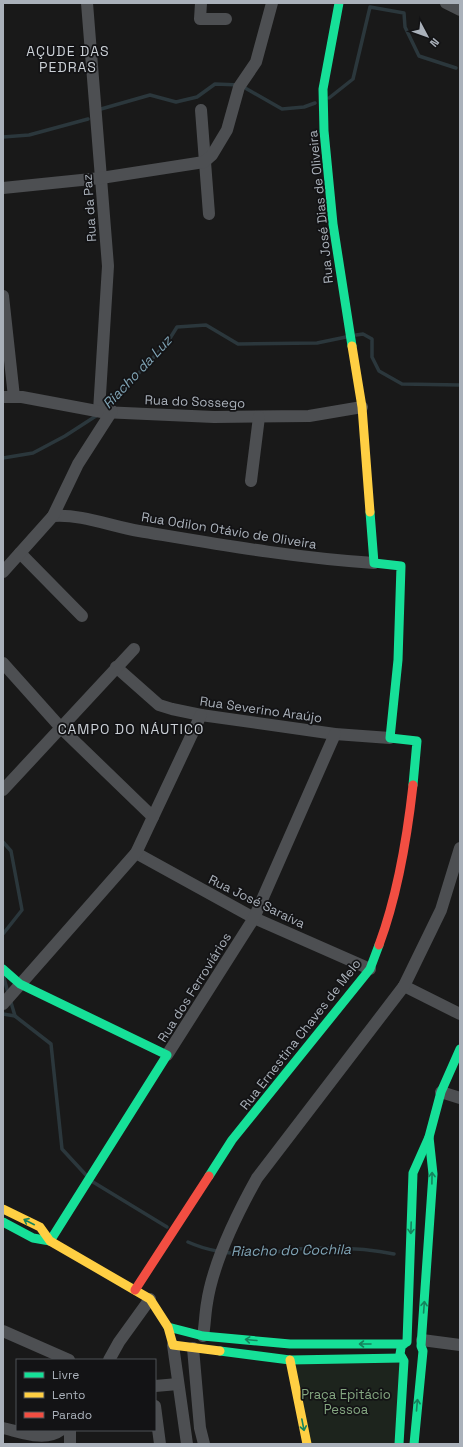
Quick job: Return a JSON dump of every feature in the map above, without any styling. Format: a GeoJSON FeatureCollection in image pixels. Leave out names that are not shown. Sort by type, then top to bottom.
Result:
{"type":"FeatureCollection","features":[{"type":"Feature","properties":{"kind":"street","name":"Rua da Paz"},"geometry":{"type":"LineString","coordinates":[[87,3],[108,266],[99,411]]}},
{"type":"Feature","properties":{"kind":"street"},"geometry":{"type":"LineString","coordinates":[[201,3],[200,19],[226,19]]}},
{"type":"Feature","properties":{"kind":"street"},"geometry":{"type":"LineString","coordinates":[[3,188],[102,178],[204,162],[212,155],[227,130],[239,87],[256,62],[272,3]]}},
{"type":"Feature","properties":{"kind":"street","name":"Rua José Dias de Oliveira"},"geometry":{"type":"LineString","coordinates":[[339,3],[323,90],[324,131],[333,224],[362,407],[374,563]]}},
{"type":"Feature","properties":{"kind":"street"},"geometry":{"type":"LineString","coordinates":[[446,3],[460,10]]}},
{"type":"Feature","properties":{"kind":"street"},"geometry":{"type":"LineString","coordinates":[[201,110],[208,214]]}},
{"type":"Feature","properties":{"kind":"street"},"geometry":{"type":"LineString","coordinates":[[3,296],[9,397]]}},
{"type":"Feature","properties":{"kind":"street","name":"Rua do Sossego"},"geometry":{"type":"LineString","coordinates":[[9,397],[74,405],[99,411],[214,417],[309,416],[362,407]]}},
{"type":"Feature","properties":{"kind":"street"},"geometry":{"type":"LineString","coordinates":[[3,572],[53,516],[78,464],[112,412]]}},
{"type":"Feature","properties":{"kind":"street"},"geometry":{"type":"LineString","coordinates":[[251,481],[259,417]]}},
{"type":"Feature","properties":{"kind":"street","name":"Rua Odilon Otávio de Oliveira"},"geometry":{"type":"LineString","coordinates":[[53,516],[71,515],[126,529],[261,550],[401,566],[398,660],[390,738]]}},
{"type":"Feature","properties":{"kind":"street"},"geometry":{"type":"LineString","coordinates":[[20,553],[82,616]]}},
{"type":"Feature","properties":{"kind":"street"},"geometry":{"type":"LineString","coordinates":[[3,790],[62,729],[134,648]]}},
{"type":"Feature","properties":{"kind":"street"},"geometry":{"type":"LineString","coordinates":[[3,663],[62,729],[152,818]]}},
{"type":"Feature","properties":{"kind":"street","name":"Rua Severino Araújo"},"geometry":{"type":"LineString","coordinates":[[116,668],[159,705],[201,715],[335,734],[417,741]]}},
{"type":"Feature","properties":{"kind":"street"},"geometry":{"type":"LineString","coordinates":[[3,1004],[136,853],[201,715]]}},
{"type":"Feature","properties":{"kind":"street","name":"Rua dos Ferroviários"},"geometry":{"type":"LineString","coordinates":[[50,1240],[254,918],[335,734]]}},
{"type":"Feature","properties":{"kind":"street","name":"Rua Ernestina Chaves de Melo"},"geometry":{"type":"LineString","coordinates":[[135,1290],[232,1140],[370,969],[381,941],[403,855],[409,822],[417,741]]}},
{"type":"Feature","properties":{"kind":"street"},"geometry":{"type":"LineString","coordinates":[[203,1336],[207,1301],[222,1248],[257,1178],[404,986],[441,910],[460,848]]}},
{"type":"Feature","properties":{"kind":"street","name":"Rua José Saraíva"},"geometry":{"type":"LineString","coordinates":[[136,853],[254,918],[370,969]]}},
{"type":"Feature","properties":{"kind":"street"},"geometry":{"type":"LineString","coordinates":[[3,969],[20,984],[167,1055]]}},
{"type":"Feature","properties":{"kind":"street"},"geometry":{"type":"LineString","coordinates":[[404,986],[460,1014]]}},
{"type":"Feature","properties":{"kind":"street"},"geometry":{"type":"LineString","coordinates":[[399,1444],[403,1359],[400,1350],[405,1343],[413,1173],[429,1137],[441,1092],[460,1049]]}},
{"type":"Feature","properties":{"kind":"street"},"geometry":{"type":"LineString","coordinates":[[441,1092],[460,1098]]}},
{"type":"Feature","properties":{"kind":"street"},"geometry":{"type":"LineString","coordinates":[[414,1444],[421,1357],[423,1351],[421,1343],[433,1174],[429,1137]]}},
{"type":"Feature","properties":{"kind":"street"},"geometry":{"type":"LineString","coordinates":[[3,1209],[40,1227],[50,1240],[150,1299],[168,1327],[173,1345],[188,1444]]}},
{"type":"Feature","properties":{"kind":"street"},"geometry":{"type":"LineString","coordinates":[[3,1222],[33,1238],[50,1240]]}},
{"type":"Feature","properties":{"kind":"street"},"geometry":{"type":"LineString","coordinates":[[110,1359],[119,1342],[150,1299]]}},
{"type":"Feature","properties":{"kind":"street"},"geometry":{"type":"LineString","coordinates":[[168,1327],[203,1336],[290,1344],[416,1342],[460,1345]]}},
{"type":"Feature","properties":{"kind":"street"},"geometry":{"type":"LineString","coordinates":[[3,1331],[68,1359]]}},
{"type":"Feature","properties":{"kind":"street"},"geometry":{"type":"LineString","coordinates":[[290,1344],[284,1347],[283,1351],[285,1356],[290,1360],[306,1444]]}},
{"type":"Feature","properties":{"kind":"street"},"geometry":{"type":"LineString","coordinates":[[173,1345],[290,1360],[403,1359],[408,1363],[416,1363],[421,1357]]}},
{"type":"Feature","properties":{"kind":"street"},"geometry":{"type":"LineString","coordinates":[[190,1347],[200,1428],[204,1444]]}},
{"type":"Feature","properties":{"kind":"street"},"geometry":{"type":"LineString","coordinates":[[156,1386],[178,1384]]}},
{"type":"Feature","properties":{"kind":"street"},"geometry":{"type":"LineString","coordinates":[[156,1414],[160,1444]]}},
{"type":"Feature","properties":{"kind":"street"},"geometry":{"type":"LineString","coordinates":[[3,1428],[36,1436],[48,1436],[59,1431]]}},
{"type":"Feature","properties":{"kind":"street"},"geometry":{"type":"LineString","coordinates":[[70,1431],[70,1444]]}},
{"type":"Feature","properties":{"kind":"green space","name":"Praça Epitácio Pessoa"},"geometry":{"type":"Polygon","coordinates":[[[402,1358],[399,1444],[307,1444],[290,1360],[402,1358]]]}},
{"type":"Feature","properties":{"kind":"waterway"},"geometry":{"type":"LineString","coordinates":[[329,98],[353,79],[370,7],[404,13],[405,27],[419,56],[456,68]]}},
{"type":"Feature","properties":{"kind":"waterway"},"geometry":{"type":"LineString","coordinates":[[101,109],[150,95],[176,102],[197,97],[215,84],[240,85],[282,109],[304,107],[315,103]]}},
{"type":"Feature","properties":{"kind":"waterway"},"geometry":{"type":"LineString","coordinates":[[3,137],[29,135],[88,119]]}},
{"type":"Feature","properties":{"kind":"waterway","name":"Riacho da Luz"},"geometry":{"type":"LineString","coordinates":[[105,409],[167,343],[177,327],[206,325],[238,344],[317,343],[346,337]]}},
{"type":"Feature","properties":{"kind":"waterway","name":"Riacho da Luz"},"geometry":{"type":"LineString","coordinates":[[356,335],[363,334],[372,339],[372,357],[379,371],[402,384],[460,385]]}},
{"type":"Feature","properties":{"kind":"waterway","name":"Riacho da Luz"},"geometry":{"type":"LineString","coordinates":[[3,458],[33,453],[65,436],[99,414]]}},
{"type":"Feature","properties":{"kind":"waterway"},"geometry":{"type":"LineString","coordinates":[[3,842],[11,851],[22,910],[3,934]]}},
{"type":"Feature","properties":{"kind":"waterway"},"geometry":{"type":"LineString","coordinates":[[4,978],[8,993]]}},
{"type":"Feature","properties":{"kind":"waterway"},"geometry":{"type":"LineString","coordinates":[[10,999],[15,1016]]}},
{"type":"Feature","properties":{"kind":"waterway","name":"Riacho do Cochila"},"geometry":{"type":"LineString","coordinates":[[3,1014],[15,1016],[51,1044],[62,1149],[86,1175]]}},
{"type":"Feature","properties":{"kind":"waterway","name":"Riacho do Cochila"},"geometry":{"type":"LineString","coordinates":[[93,1182],[167,1227]]}},
{"type":"Feature","properties":{"kind":"waterway","name":"Riacho do Cochila"},"geometry":{"type":"LineString","coordinates":[[188,1242],[215,1250],[244,1254],[263,1254],[297,1249],[333,1248],[370,1250],[394,1254]]}},
{"type":"Feature","properties":{"kind":"traffic: fast"},"geometry":{"type":"LineString","coordinates":[[339,3],[323,89],[324,131],[333,224],[352,346]]}},
{"type":"Feature","properties":{"kind":"traffic: fast"},"geometry":{"type":"LineString","coordinates":[[370,512],[374,563],[401,566],[398,660],[390,738],[417,741],[413,785]]}},
{"type":"Feature","properties":{"kind":"traffic: fast"},"geometry":{"type":"LineString","coordinates":[[209,1176],[232,1140],[370,969],[379,945]]}},
{"type":"Feature","properties":{"kind":"traffic: fast"},"geometry":{"type":"LineString","coordinates":[[3,969],[20,984],[167,1055],[50,1241]]}},
{"type":"Feature","properties":{"kind":"traffic: fast"},"geometry":{"type":"LineString","coordinates":[[407,1342],[413,1173],[429,1137],[441,1092],[460,1049]]}},
{"type":"Feature","properties":{"kind":"traffic: fast"},"geometry":{"type":"LineString","coordinates":[[414,1444],[423,1351],[421,1346],[433,1174],[429,1137]]}},
{"type":"Feature","properties":{"kind":"traffic: fast"},"geometry":{"type":"LineString","coordinates":[[3,1222],[33,1238],[50,1241]]}},
{"type":"Feature","properties":{"kind":"traffic: fast"},"geometry":{"type":"LineString","coordinates":[[168,1327],[203,1336],[290,1344],[404,1344]]}},
{"type":"Feature","properties":{"kind":"traffic: fast"},"geometry":{"type":"LineString","coordinates":[[399,1444],[404,1361],[400,1354],[401,1348]]}},
{"type":"Feature","properties":{"kind":"traffic: fast"},"geometry":{"type":"LineString","coordinates":[[220,1351],[290,1360],[402,1358]]}},
{"type":"Feature","properties":{"kind":"traffic: slow"},"geometry":{"type":"LineString","coordinates":[[352,346],[362,407],[370,512]]}},
{"type":"Feature","properties":{"kind":"traffic: slow"},"geometry":{"type":"LineString","coordinates":[[3,1209],[40,1227],[50,1241],[150,1299],[168,1327],[173,1345],[220,1351]]}},
{"type":"Feature","properties":{"kind":"traffic: slow"},"geometry":{"type":"LineString","coordinates":[[290,1360],[307,1444]]}},
{"type":"Feature","properties":{"kind":"traffic: jam"},"geometry":{"type":"LineString","coordinates":[[379,945],[397,886],[408,826],[413,785]]}},
{"type":"Feature","properties":{"kind":"traffic: jam"},"geometry":{"type":"LineString","coordinates":[[135,1290],[209,1176]]}},
{"type":"Feature","properties":{"kind":"district","name":"AÇUDE DAS PEDRAS"},"geometry":{"type":"Point","coordinates":[68,60]}},
{"type":"Feature","properties":{"kind":"district","name":"CAMPO DO NÁUTICO"},"geometry":{"type":"Point","coordinates":[131,729]}}]}
